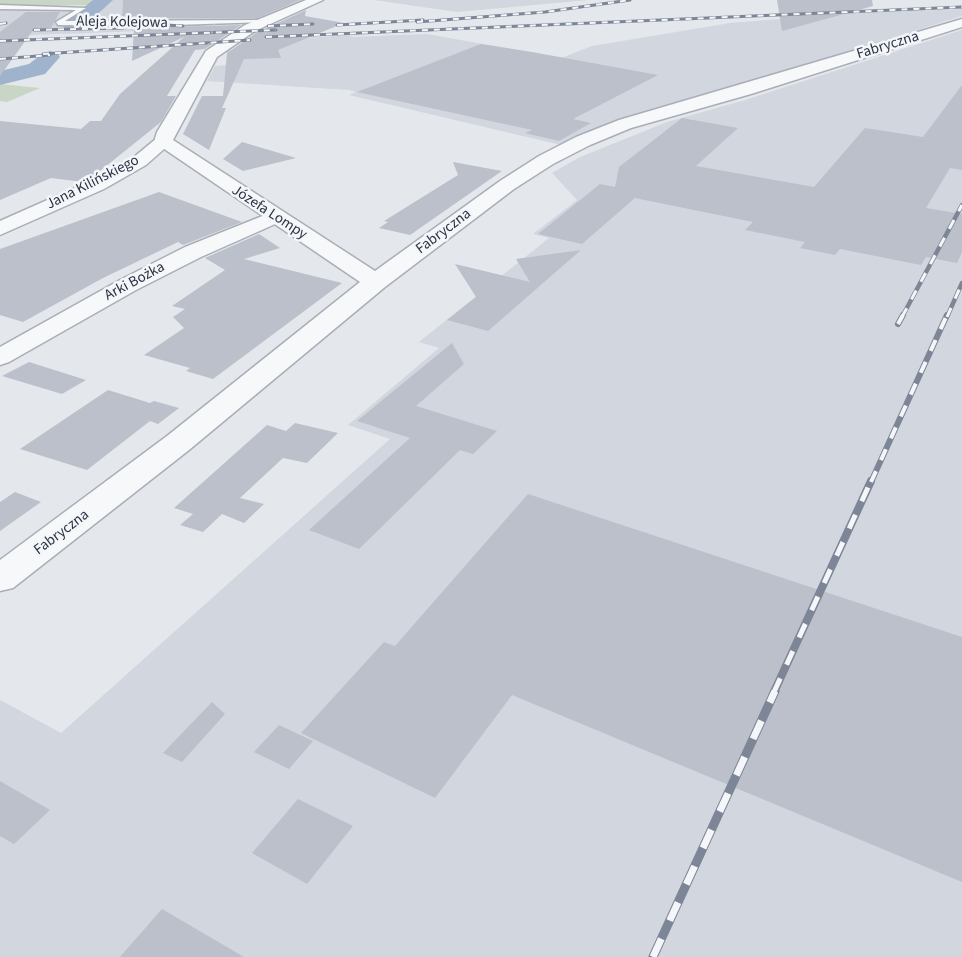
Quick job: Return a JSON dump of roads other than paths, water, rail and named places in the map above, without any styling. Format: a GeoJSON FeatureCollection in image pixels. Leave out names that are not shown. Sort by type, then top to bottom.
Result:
{"type":"FeatureCollection","features":[{"type":"Feature","properties":{"kind":"street","name":"Jana Kilińskiego"},"geometry":{"type":"LineString","coordinates":[[0,229],[97,185],[140,161],[163,142],[166,132],[211,54],[234,37],[263,22],[317,0]]}},
{"type":"Feature","properties":{"kind":"street","name":"Fabryczna"},"geometry":{"type":"LineString","coordinates":[[0,579],[168,450],[376,282],[507,185],[583,141],[625,124],[745,90],[962,23]]}},
{"type":"Feature","properties":{"kind":"street","name":"Józefa Lompy"},"geometry":{"type":"LineString","coordinates":[[163,142],[376,282]]}},
{"type":"Feature","properties":{"kind":"street","name":"Arki Bożka"},"geometry":{"type":"LineString","coordinates":[[0,357],[128,285],[193,252],[275,217]]}},
{"type":"Feature","properties":{"kind":"lane","name":"Aleja Kolejowa"},"geometry":{"type":"LineString","coordinates":[[0,7],[83,8],[58,22],[70,23],[263,22]]}},
{"type":"Feature","properties":{"kind":"waterway"},"geometry":{"type":"LineString","coordinates":[[73,26],[104,0]]}},
{"type":"Feature","properties":{"kind":"waterway"},"geometry":{"type":"LineString","coordinates":[[0,78],[37,69],[50,57]]}},
{"type":"Feature","properties":{"kind":"railway"},"geometry":{"type":"LineString","coordinates":[[417,22],[545,12],[630,0]]}},
{"type":"Feature","properties":{"kind":"railway"},"geometry":{"type":"LineString","coordinates":[[266,37],[962,7]]}},
{"type":"Feature","properties":{"kind":"railway"},"geometry":{"type":"LineString","coordinates":[[337,25],[423,20]]}},
{"type":"Feature","properties":{"kind":"railway"},"geometry":{"type":"LineString","coordinates":[[116,22],[183,26]]}},
{"type":"Feature","properties":{"kind":"railway"},"geometry":{"type":"LineString","coordinates":[[0,24],[6,23]]}},
{"type":"Feature","properties":{"kind":"railway"},"geometry":{"type":"LineString","coordinates":[[268,26],[313,24]]}},
{"type":"Feature","properties":{"kind":"railway"},"geometry":{"type":"LineString","coordinates":[[34,30],[123,28]]}},
{"type":"Feature","properties":{"kind":"railway"},"geometry":{"type":"LineString","coordinates":[[0,41],[276,30]]}},
{"type":"Feature","properties":{"kind":"railway"},"geometry":{"type":"LineString","coordinates":[[43,54],[250,40]]}},
{"type":"Feature","properties":{"kind":"railway"},"geometry":{"type":"LineString","coordinates":[[0,59],[50,55]]}},
{"type":"Feature","properties":{"kind":"railway"},"geometry":{"type":"LineString","coordinates":[[902,317],[962,205]]}},
{"type":"Feature","properties":{"kind":"railway"},"geometry":{"type":"LineString","coordinates":[[947,317],[962,283]]}},
{"type":"Feature","properties":{"kind":"railway"},"geometry":{"type":"LineString","coordinates":[[898,324],[903,315]]}},
{"type":"Feature","properties":{"kind":"railway"},"geometry":{"type":"LineString","coordinates":[[871,482],[947,315]]}},
{"type":"Feature","properties":{"kind":"railway"},"geometry":{"type":"LineString","coordinates":[[774,692],[871,481]]}},
{"type":"Feature","properties":{"kind":"railway"},"geometry":{"type":"LineString","coordinates":[[653,957],[775,691]]}}]}
